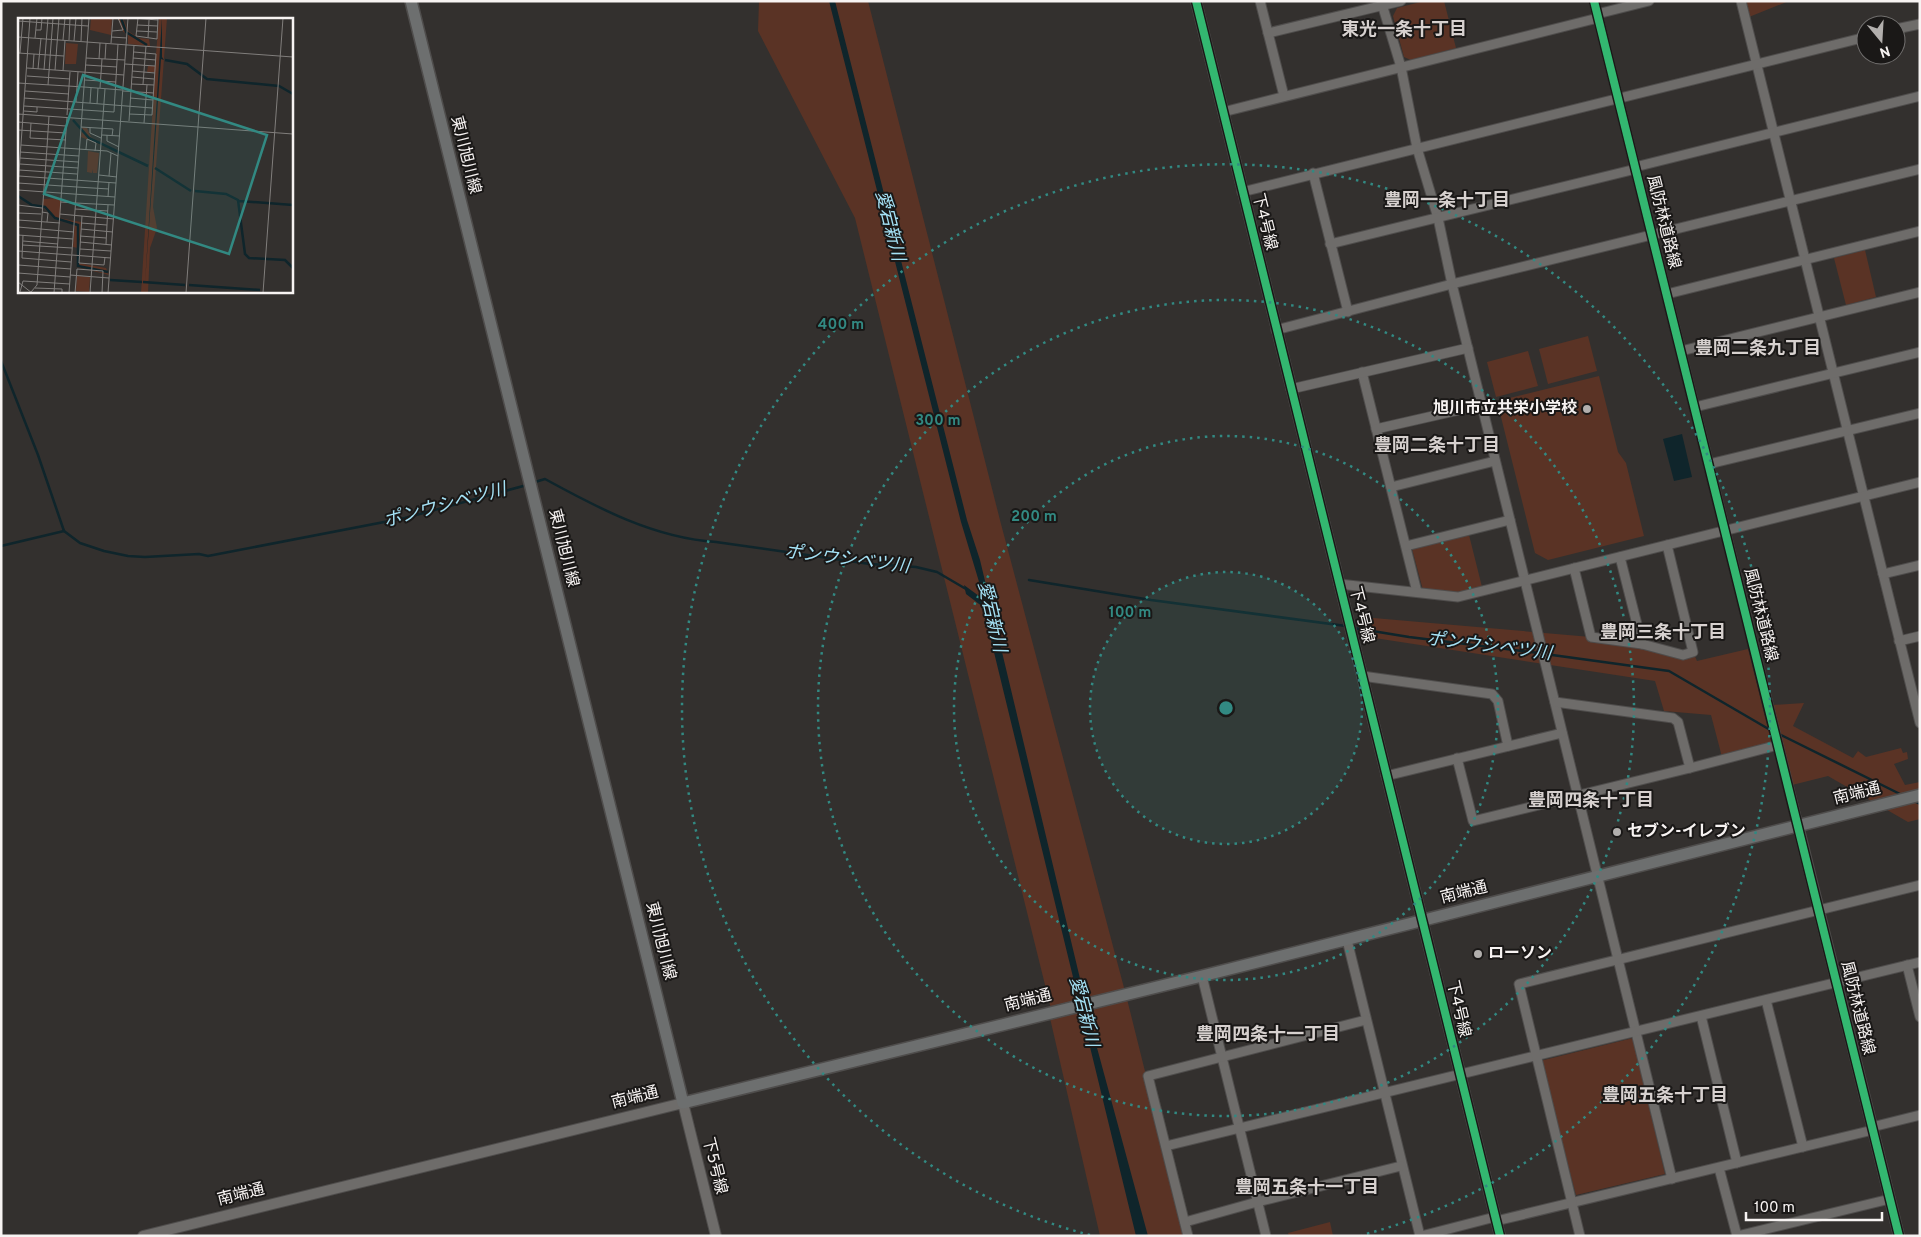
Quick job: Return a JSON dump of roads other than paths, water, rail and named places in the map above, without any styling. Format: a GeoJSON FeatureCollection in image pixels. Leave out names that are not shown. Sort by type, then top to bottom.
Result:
{"type":"FeatureCollection","features":[{"type":"Feature","properties":{"kind":"main road","name":"東川旭川線"},"geometry":{"type":"LineString","coordinates":[[410,1],[683,1103]]}},
{"type":"Feature","properties":{"kind":"main road","name":"南端通"},"geometry":{"type":"LineString","coordinates":[[683,1103],[1347,940],[1920,795]]}},
{"type":"Feature","properties":{"kind":"street","name":"下4号線"},"geometry":{"type":"LineString","coordinates":[[1196,1],[1500,1236]]}},
{"type":"Feature","properties":{"kind":"street"},"geometry":{"type":"LineString","coordinates":[[1260,1],[1284,96]]}},
{"type":"Feature","properties":{"kind":"street"},"geometry":{"type":"LineString","coordinates":[[1268,33],[1382,4],[1402,1]]}},
{"type":"Feature","properties":{"kind":"street","name":"風防林道路線"},"geometry":{"type":"LineString","coordinates":[[1594,1],[1899,1236]]}},
{"type":"Feature","properties":{"kind":"street"},"geometry":{"type":"LineString","coordinates":[[1223,112],[1598,16],[1649,1]]}},
{"type":"Feature","properties":{"kind":"street"},"geometry":{"type":"LineString","coordinates":[[1741,1],[1920,723]]}},
{"type":"Feature","properties":{"kind":"street"},"geometry":{"type":"LineString","coordinates":[[1382,4],[1401,67],[1417,148],[1438,218],[1481,405],[1672,1179]]}},
{"type":"Feature","properties":{"kind":"street"},"geometry":{"type":"LineString","coordinates":[[1906,27],[1920,24]]}},
{"type":"Feature","properties":{"kind":"street"},"geometry":{"type":"LineString","coordinates":[[1242,192],[1856,39]]}},
{"type":"Feature","properties":{"kind":"street"},"geometry":{"type":"LineString","coordinates":[[1330,244],[1920,96]]}},
{"type":"Feature","properties":{"kind":"street"},"geometry":{"type":"LineString","coordinates":[[1276,330],[1452,284],[1920,169]]}},
{"type":"Feature","properties":{"kind":"street"},"geometry":{"type":"LineString","coordinates":[[1313,174],[1348,312]]}},
{"type":"Feature","properties":{"kind":"street"},"geometry":{"type":"LineString","coordinates":[[1666,294],[1920,231]]}},
{"type":"Feature","properties":{"kind":"street"},"geometry":{"type":"LineString","coordinates":[[1680,351],[1920,292]]}},
{"type":"Feature","properties":{"kind":"street"},"geometry":{"type":"LineString","coordinates":[[1291,389],[1468,348]]}},
{"type":"Feature","properties":{"kind":"street"},"geometry":{"type":"LineString","coordinates":[[1694,407],[1920,352]]}},
{"type":"Feature","properties":{"kind":"street"},"geometry":{"type":"LineString","coordinates":[[1362,372],[1417,592]]}},
{"type":"Feature","properties":{"kind":"street"},"geometry":{"type":"LineString","coordinates":[[1376,429],[1481,405]]}},
{"type":"Feature","properties":{"kind":"street"},"geometry":{"type":"LineString","coordinates":[[1709,464],[1920,413]]}},
{"type":"Feature","properties":{"kind":"street"},"geometry":{"type":"LineString","coordinates":[[1391,487],[1495,462]]}},
{"type":"Feature","properties":{"kind":"street"},"geometry":{"type":"LineString","coordinates":[[1339,584],[1458,597],[1920,482]]}},
{"type":"Feature","properties":{"kind":"street"},"geometry":{"type":"LineString","coordinates":[[1406,546],[1510,520]]}},
{"type":"Feature","properties":{"kind":"street"},"geometry":{"type":"LineString","coordinates":[[1574,568],[1591,637],[1642,644],[1683,654],[1693,652],[1667,545]]}},
{"type":"Feature","properties":{"kind":"street"},"geometry":{"type":"LineString","coordinates":[[1620,557],[1642,644]]}},
{"type":"Feature","properties":{"kind":"street"},"geometry":{"type":"LineString","coordinates":[[1882,574],[1920,565]]}},
{"type":"Feature","properties":{"kind":"street"},"geometry":{"type":"LineString","coordinates":[[1900,641],[1920,636]]}},
{"type":"Feature","properties":{"kind":"street"},"geometry":{"type":"LineString","coordinates":[[1362,676],[1492,694],[1498,701],[1508,746]]}},
{"type":"Feature","properties":{"kind":"street"},"geometry":{"type":"LineString","coordinates":[[1555,702],[1673,718],[1678,722],[1690,768]]}},
{"type":"Feature","properties":{"kind":"street"},"geometry":{"type":"LineString","coordinates":[[1386,776],[1562,733]]}},
{"type":"Feature","properties":{"kind":"street"},"geometry":{"type":"LineString","coordinates":[[1457,758],[1473,821],[1690,768],[1778,744]]}},
{"type":"Feature","properties":{"kind":"street"},"geometry":{"type":"LineString","coordinates":[[1580,1236],[1519,984],[1920,885]]}},
{"type":"Feature","properties":{"kind":"street"},"geometry":{"type":"LineString","coordinates":[[1347,940],[1401,1166],[1420,1236],[1572,1204],[1803,1147],[1920,1115]]}},
{"type":"Feature","properties":{"kind":"street"},"geometry":{"type":"LineString","coordinates":[[1166,1146],[1920,962]]}},
{"type":"Feature","properties":{"kind":"street"},"geometry":{"type":"LineString","coordinates":[[1907,965],[1920,1017]]}},
{"type":"Feature","properties":{"kind":"street"},"geometry":{"type":"LineString","coordinates":[[1202,976],[1266,1236]]}},
{"type":"Feature","properties":{"kind":"street"},"geometry":{"type":"LineString","coordinates":[[1766,1000],[1803,1147]]}},
{"type":"Feature","properties":{"kind":"street"},"geometry":{"type":"LineString","coordinates":[[1701,1016],[1737,1163]]}},
{"type":"Feature","properties":{"kind":"street"},"geometry":{"type":"LineString","coordinates":[[1188,1236],[1148,1076],[1366,1020]]}},
{"type":"Feature","properties":{"kind":"street","name":"南端通"},"geometry":{"type":"LineString","coordinates":[[143,1236],[683,1103]]}},
{"type":"Feature","properties":{"kind":"street","name":"下5号線"},"geometry":{"type":"LineString","coordinates":[[683,1103],[716,1236]]}},
{"type":"Feature","properties":{"kind":"street"},"geometry":{"type":"LineString","coordinates":[[1185,1222],[1401,1166]]}},
{"type":"Feature","properties":{"kind":"street"},"geometry":{"type":"LineString","coordinates":[[1719,1168],[1737,1236],[1890,1199]]}},
{"type":"Feature","properties":{"kind":"water","name":"愛宕新川"},"geometry":{"type":"Polygon","coordinates":[[[829,1],[835,1],[967,520],[980,560],[1093,1033],[1148,1236],[1136,1236],[983,607],[966,594],[964,585],[979,596],[983,595],[961,522],[829,1]]]}},
{"type":"Feature","properties":{"kind":"water"},"geometry":{"type":"Polygon","coordinates":[[[1682,434],[1692,477],[1674,481],[1663,439],[1682,434]]]}},
{"type":"Feature","properties":{"kind":"waterway","name":"ポンウシベツ川"},"geometry":{"type":"LineString","coordinates":[[1,361],[38,455],[64,531],[80,543],[104,551],[145,557],[199,554],[208,556],[405,518],[527,485]]}},
{"type":"Feature","properties":{"kind":"waterway","name":"ポンウシベツ川"},"geometry":{"type":"LineString","coordinates":[[535,482],[545,479],[606,511],[671,535],[870,564],[916,567],[937,572],[966,589]]}},
{"type":"Feature","properties":{"kind":"waterway"},"geometry":{"type":"LineString","coordinates":[[1,546],[64,531]]}},
{"type":"Feature","properties":{"kind":"waterway","name":"ポンウシベツ川"},"geometry":{"type":"LineString","coordinates":[[1029,580],[1151,600],[1346,626]]}},
{"type":"Feature","properties":{"kind":"waterway","name":"ポンウシベツ川"},"geometry":{"type":"LineString","coordinates":[[1354,628],[1409,637],[1539,653]]}},
{"type":"Feature","properties":{"kind":"waterway","name":"ポンウシベツ川"},"geometry":{"type":"LineString","coordinates":[[1545,654],[1669,671],[1772,731]]}},
{"type":"Feature","properties":{"kind":"waterway","name":"ポンウシベツ川"},"geometry":{"type":"LineString","coordinates":[[1779,734],[1902,795]]}},
{"type":"Feature","properties":{"kind":"waterway","name":"ポンウシベツ川"},"geometry":{"type":"LineString","coordinates":[[1914,801],[1920,804]]}},
{"type":"Feature","properties":{"kind":"place","name":"旭川市立共栄小学校"},"geometry":{"type":"Point","coordinates":[1587,409]}},
{"type":"Feature","properties":{"kind":"place","name":"セブン-イレブン"},"geometry":{"type":"Point","coordinates":[1617,832]}},
{"type":"Feature","properties":{"kind":"place","name":"ローソン"},"geometry":{"type":"Point","coordinates":[1478,954]}},
{"type":"Feature","properties":{"kind":"district","name":"東光一条十丁目"},"geometry":{"type":"Point","coordinates":[1404,30]}},
{"type":"Feature","properties":{"kind":"district","name":"豊岡一条十丁目"},"geometry":{"type":"Point","coordinates":[1447,201]}},
{"type":"Feature","properties":{"kind":"district","name":"豊岡二条九丁目"},"geometry":{"type":"Point","coordinates":[1758,349]}},
{"type":"Feature","properties":{"kind":"district","name":"豊岡二条十丁目"},"geometry":{"type":"Point","coordinates":[1437,446]}},
{"type":"Feature","properties":{"kind":"district","name":"豊岡三条十丁目"},"geometry":{"type":"Point","coordinates":[1663,633]}},
{"type":"Feature","properties":{"kind":"district","name":"豊岡四条十丁目"},"geometry":{"type":"Point","coordinates":[1591,801]}},
{"type":"Feature","properties":{"kind":"district","name":"豊岡四条十一丁目"},"geometry":{"type":"Point","coordinates":[1268,1035]}},
{"type":"Feature","properties":{"kind":"district","name":"豊岡五条十丁目"},"geometry":{"type":"Point","coordinates":[1665,1096]}},
{"type":"Feature","properties":{"kind":"district","name":"豊岡五条十一丁目"},"geometry":{"type":"Point","coordinates":[1307,1188]}}]}
